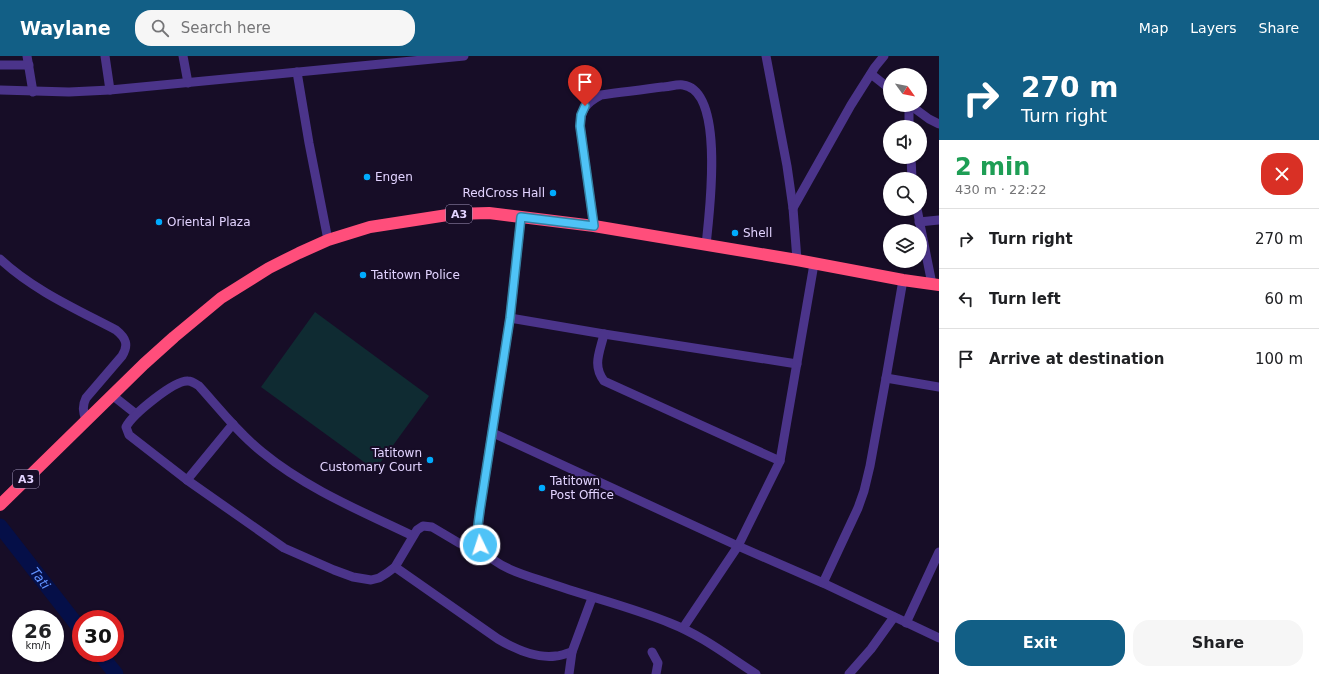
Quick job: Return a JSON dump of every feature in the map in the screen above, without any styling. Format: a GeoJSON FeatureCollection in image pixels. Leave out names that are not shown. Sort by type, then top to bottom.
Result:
{"type":"FeatureCollection","features":[{"type":"Feature","properties":{"kind":"highway","name":"A3"},"geometry":{"type":"LineString","coordinates":[[0,505],[174,336],[221,298],[269,268],[328,240],[370,227],[454,214],[489,213],[594,226],[936,285]]}},
{"type":"Feature","properties":{"kind":"street"},"geometry":{"type":"LineString","coordinates":[[105,56],[110,90]]}},
{"type":"Feature","properties":{"kind":"street"},"geometry":{"type":"LineString","coordinates":[[183,56],[188,83]]}},
{"type":"Feature","properties":{"kind":"street"},"geometry":{"type":"LineString","coordinates":[[0,90],[33,92],[110,90],[297,72],[407,58],[464,56]]}},
{"type":"Feature","properties":{"kind":"street"},"geometry":{"type":"LineString","coordinates":[[766,56],[787,166],[793,208],[797,260]]}},
{"type":"Feature","properties":{"kind":"street"},"geometry":{"type":"LineString","coordinates":[[793,208],[851,105],[870,74],[884,56]]}},
{"type":"Feature","properties":{"kind":"street"},"geometry":{"type":"LineString","coordinates":[[0,65],[28,60],[33,92]]}},
{"type":"Feature","properties":{"kind":"street"},"geometry":{"type":"LineString","coordinates":[[297,72],[308,143],[328,240]]}},
{"type":"Feature","properties":{"kind":"street"},"geometry":{"type":"LineString","coordinates":[[870,74],[883,84]]}},
{"type":"Feature","properties":{"kind":"street"},"geometry":{"type":"LineString","coordinates":[[594,226],[580,126],[581,115],[585,106],[601,95],[683,85],[698,93],[706,108],[712,141],[712,187],[706,245]]}},
{"type":"Feature","properties":{"kind":"street"},"geometry":{"type":"LineString","coordinates":[[920,112],[939,124]]}},
{"type":"Feature","properties":{"kind":"street"},"geometry":{"type":"LineString","coordinates":[[918,216],[936,285]]}},
{"type":"Feature","properties":{"kind":"street"},"geometry":{"type":"LineString","coordinates":[[485,552],[478,539],[478,525],[510,318],[521,217]]}},
{"type":"Feature","properties":{"kind":"street"},"geometry":{"type":"LineString","coordinates":[[919,222],[939,220]]}},
{"type":"Feature","properties":{"kind":"street"},"geometry":{"type":"LineString","coordinates":[[0,259],[23,278],[40,289],[123,335],[126,342],[126,349],[122,356],[86,398],[83,404],[86,420]]}},
{"type":"Feature","properties":{"kind":"street"},"geometry":{"type":"LineString","coordinates":[[683,628],[738,546],[780,461],[814,264]]}},
{"type":"Feature","properties":{"kind":"street"},"geometry":{"type":"LineString","coordinates":[[823,583],[858,508],[864,491],[870,466],[903,280]]}},
{"type":"Feature","properties":{"kind":"street"},"geometry":{"type":"LineString","coordinates":[[510,318],[797,364]]}},
{"type":"Feature","properties":{"kind":"street"},"geometry":{"type":"LineString","coordinates":[[604,334],[597,363],[598,370],[604,381],[780,461]]}},
{"type":"Feature","properties":{"kind":"street"},"geometry":{"type":"LineString","coordinates":[[886,378],[939,387]]}},
{"type":"Feature","properties":{"kind":"street"},"geometry":{"type":"LineString","coordinates":[[413,536],[318,491],[277,464],[260,451],[233,424],[199,386],[193,382],[187,380],[180,382],[166,390],[136,414],[126,427],[129,435],[187,480],[284,548],[334,570],[353,577],[371,580],[379,578],[395,567],[417,530],[423,526],[432,527],[459,543],[485,552],[505,566],[520,573],[683,628],[756,674]]}},
{"type":"Feature","properties":{"kind":"street"},"geometry":{"type":"LineString","coordinates":[[112,395],[136,414]]}},
{"type":"Feature","properties":{"kind":"street"},"geometry":{"type":"LineString","coordinates":[[187,480],[233,424]]}},
{"type":"Feature","properties":{"kind":"street"},"geometry":{"type":"LineString","coordinates":[[493,433],[738,546],[823,583],[939,638]]}},
{"type":"Feature","properties":{"kind":"street"},"geometry":{"type":"LineString","coordinates":[[906,623],[939,552]]}},
{"type":"Feature","properties":{"kind":"street"},"geometry":{"type":"LineString","coordinates":[[395,567],[514,649],[542,656],[556,656],[572,652]]}},
{"type":"Feature","properties":{"kind":"street"},"geometry":{"type":"LineString","coordinates":[[569,674],[572,652],[592,598]]}},
{"type":"Feature","properties":{"kind":"street"},"geometry":{"type":"LineString","coordinates":[[849,674],[871,649],[894,617]]}},
{"type":"Feature","properties":{"kind":"street"},"geometry":{"type":"LineString","coordinates":[[652,652],[658,663],[656,674]]}},
{"type":"Feature","properties":{"kind":"green space"},"geometry":{"type":"Polygon","coordinates":[[[315,312],[429,396],[375,470],[261,387],[315,312]]]}},
{"type":"Feature","properties":{"kind":"waterway","name":"Tati"},"geometry":{"type":"LineString","coordinates":[[0,526],[72,618]]}},
{"type":"Feature","properties":{"kind":"waterway","name":"Tati"},"geometry":{"type":"LineString","coordinates":[[106,662],[116,674]]}},
{"type":"Feature","properties":{"kind":"place","name":"Engen"},"geometry":{"type":"Point","coordinates":[367,177]}},
{"type":"Feature","properties":{"kind":"place","name":"RedCross Hall"},"geometry":{"type":"Point","coordinates":[553,193]}},
{"type":"Feature","properties":{"kind":"place","name":"Oriental Plaza"},"geometry":{"type":"Point","coordinates":[159,222]}},
{"type":"Feature","properties":{"kind":"place","name":"Shell"},"geometry":{"type":"Point","coordinates":[735,233]}},
{"type":"Feature","properties":{"kind":"place","name":"Tatitown Police"},"geometry":{"type":"Point","coordinates":[363,275]}},
{"type":"Feature","properties":{"kind":"place","name":"Tatitown Customary Court"},"geometry":{"type":"Point","coordinates":[430,460]}},
{"type":"Feature","properties":{"kind":"place","name":"Tatitown Post Office"},"geometry":{"type":"Point","coordinates":[542,488]}},
{"type":"Feature","properties":{"kind":"route"},"geometry":{"type":"LineString","coordinates":[[480,545],[478,539],[478,525],[510,318],[521,217],[594,226],[580,126],[581,115],[585,106]]}}]}
